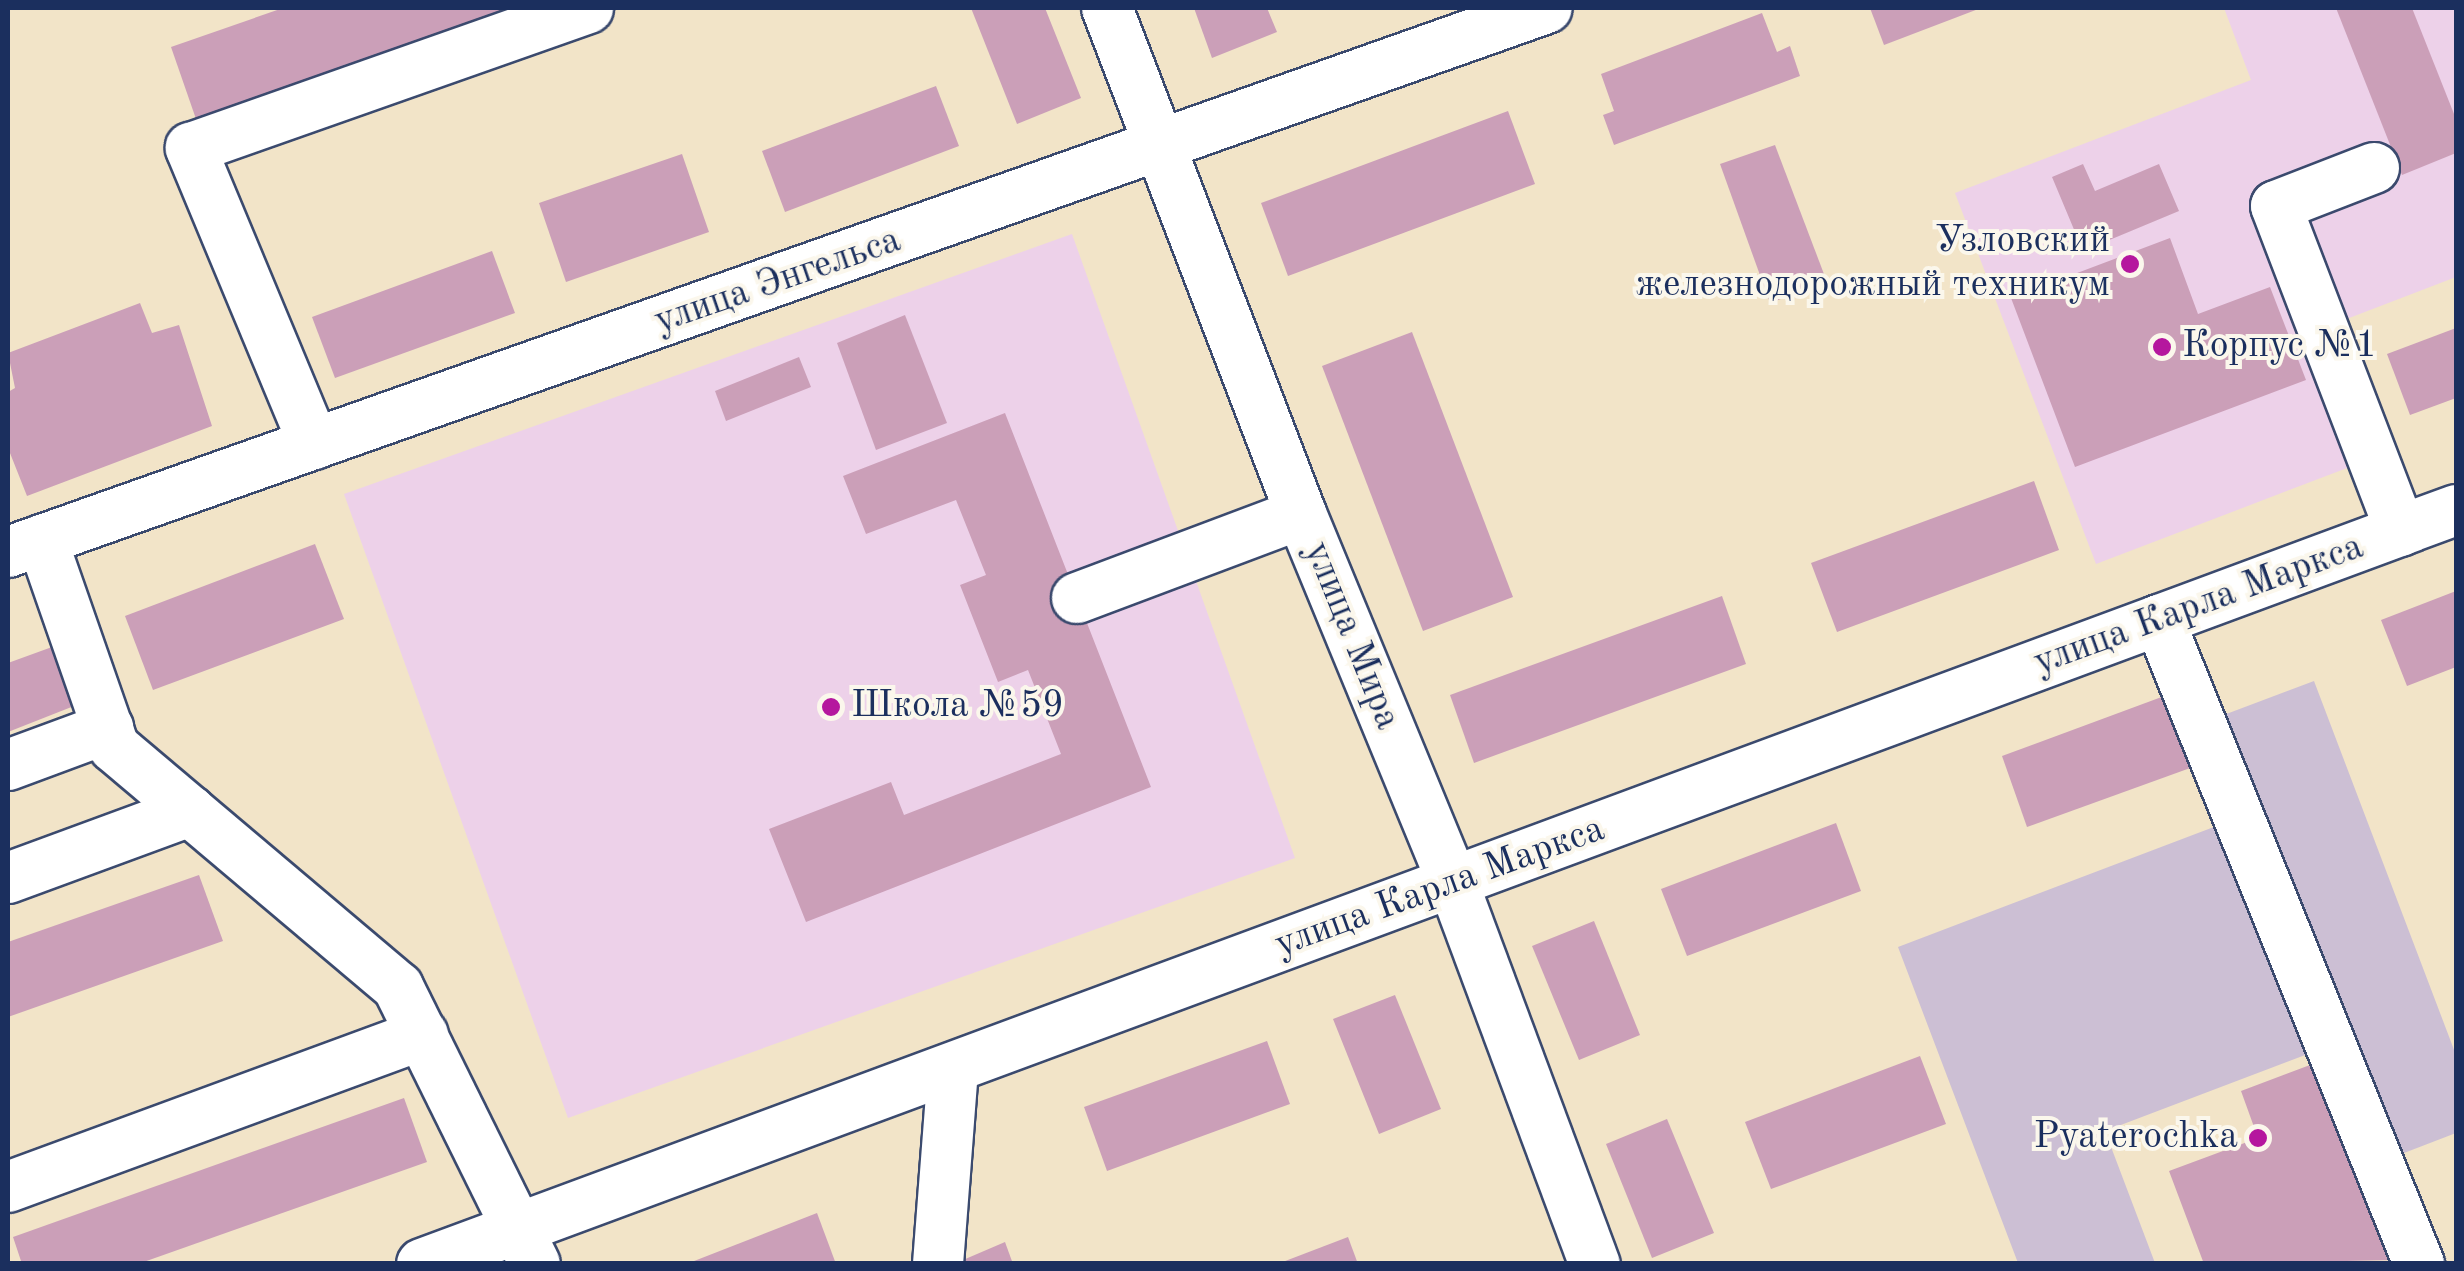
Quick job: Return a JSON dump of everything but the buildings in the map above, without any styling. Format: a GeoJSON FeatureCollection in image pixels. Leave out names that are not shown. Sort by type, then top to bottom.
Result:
{"type":"FeatureCollection","features":[{"type":"Feature","properties":{"kind":"street"},"geometry":{"type":"LineString","coordinates":[[314,444],[191,148],[588,8]]}},
{"type":"Feature","properties":{"kind":"street","name":"улица Мира"},"geometry":{"type":"LineString","coordinates":[[1107,8],[1300,514],[1452,883],[1595,1264]]}},
{"type":"Feature","properties":{"kind":"street","name":"улица Энгельса"},"geometry":{"type":"LineString","coordinates":[[25,546],[1547,8]]}},
{"type":"Feature","properties":{"kind":"street"},"geometry":{"type":"LineString","coordinates":[[2374,168],[2276,206],[2401,531]]}},
{"type":"Feature","properties":{"kind":"street","name":"улица Карла Маркса"},"geometry":{"type":"LineString","coordinates":[[422,1264],[528,1246],[953,1069],[2456,510]]}},
{"type":"Feature","properties":{"kind":"street"},"geometry":{"type":"LineString","coordinates":[[1077,598],[1300,514]]}},
{"type":"Feature","properties":{"kind":"street"},"geometry":{"type":"LineString","coordinates":[[25,546],[114,748],[398,987],[528,1246]]}},
{"type":"Feature","properties":{"kind":"street"},"geometry":{"type":"LineString","coordinates":[[2159,620],[2419,1264]]}},
{"type":"Feature","properties":{"kind":"street"},"geometry":{"type":"LineString","coordinates":[[8,765],[108,728]]}},
{"type":"Feature","properties":{"kind":"street"},"geometry":{"type":"LineString","coordinates":[[8,878],[190,811]]}},
{"type":"Feature","properties":{"kind":"street"},"geometry":{"type":"LineString","coordinates":[[8,1187],[423,1034]]}},
{"type":"Feature","properties":{"kind":"street"},"geometry":{"type":"LineString","coordinates":[[938,1264],[953,1069]]}},
{"type":"Feature","properties":{"kind":"shaded area","name":"Узловский железнодорожный техникум"},"geometry":{"type":"Polygon","coordinates":[[[2224,8],[2456,8],[2456,277],[2305,335],[2355,465],[2096,564],[1955,193],[2251,80],[2224,8]]]}},
{"type":"Feature","properties":{"kind":"shaded area","name":"Школа №59"},"geometry":{"type":"Polygon","coordinates":[[[1072,234],[1295,858],[568,1118],[344,494],[1072,234]]]}},
{"type":"Feature","properties":{"kind":"shaded area"},"geometry":{"type":"Polygon","coordinates":[[[2314,681],[2456,1055],[2456,1133],[2391,1158],[2345,1040],[2105,1131],[2155,1263],[2018,1263],[1898,947],[2256,811],[2221,716],[2314,681]]]}},
{"type":"Feature","properties":{"kind":"place","name":"Узловский железнодорожный техникум"},"geometry":{"type":"Point","coordinates":[2130,264]}},
{"type":"Feature","properties":{"kind":"place","name":"Корпус №1"},"geometry":{"type":"Point","coordinates":[2162,347]}},
{"type":"Feature","properties":{"kind":"place","name":"Школа №59"},"geometry":{"type":"Point","coordinates":[831,707]}},
{"type":"Feature","properties":{"kind":"place","name":"Pyaterochka"},"geometry":{"type":"Point","coordinates":[2258,1138]}}]}
